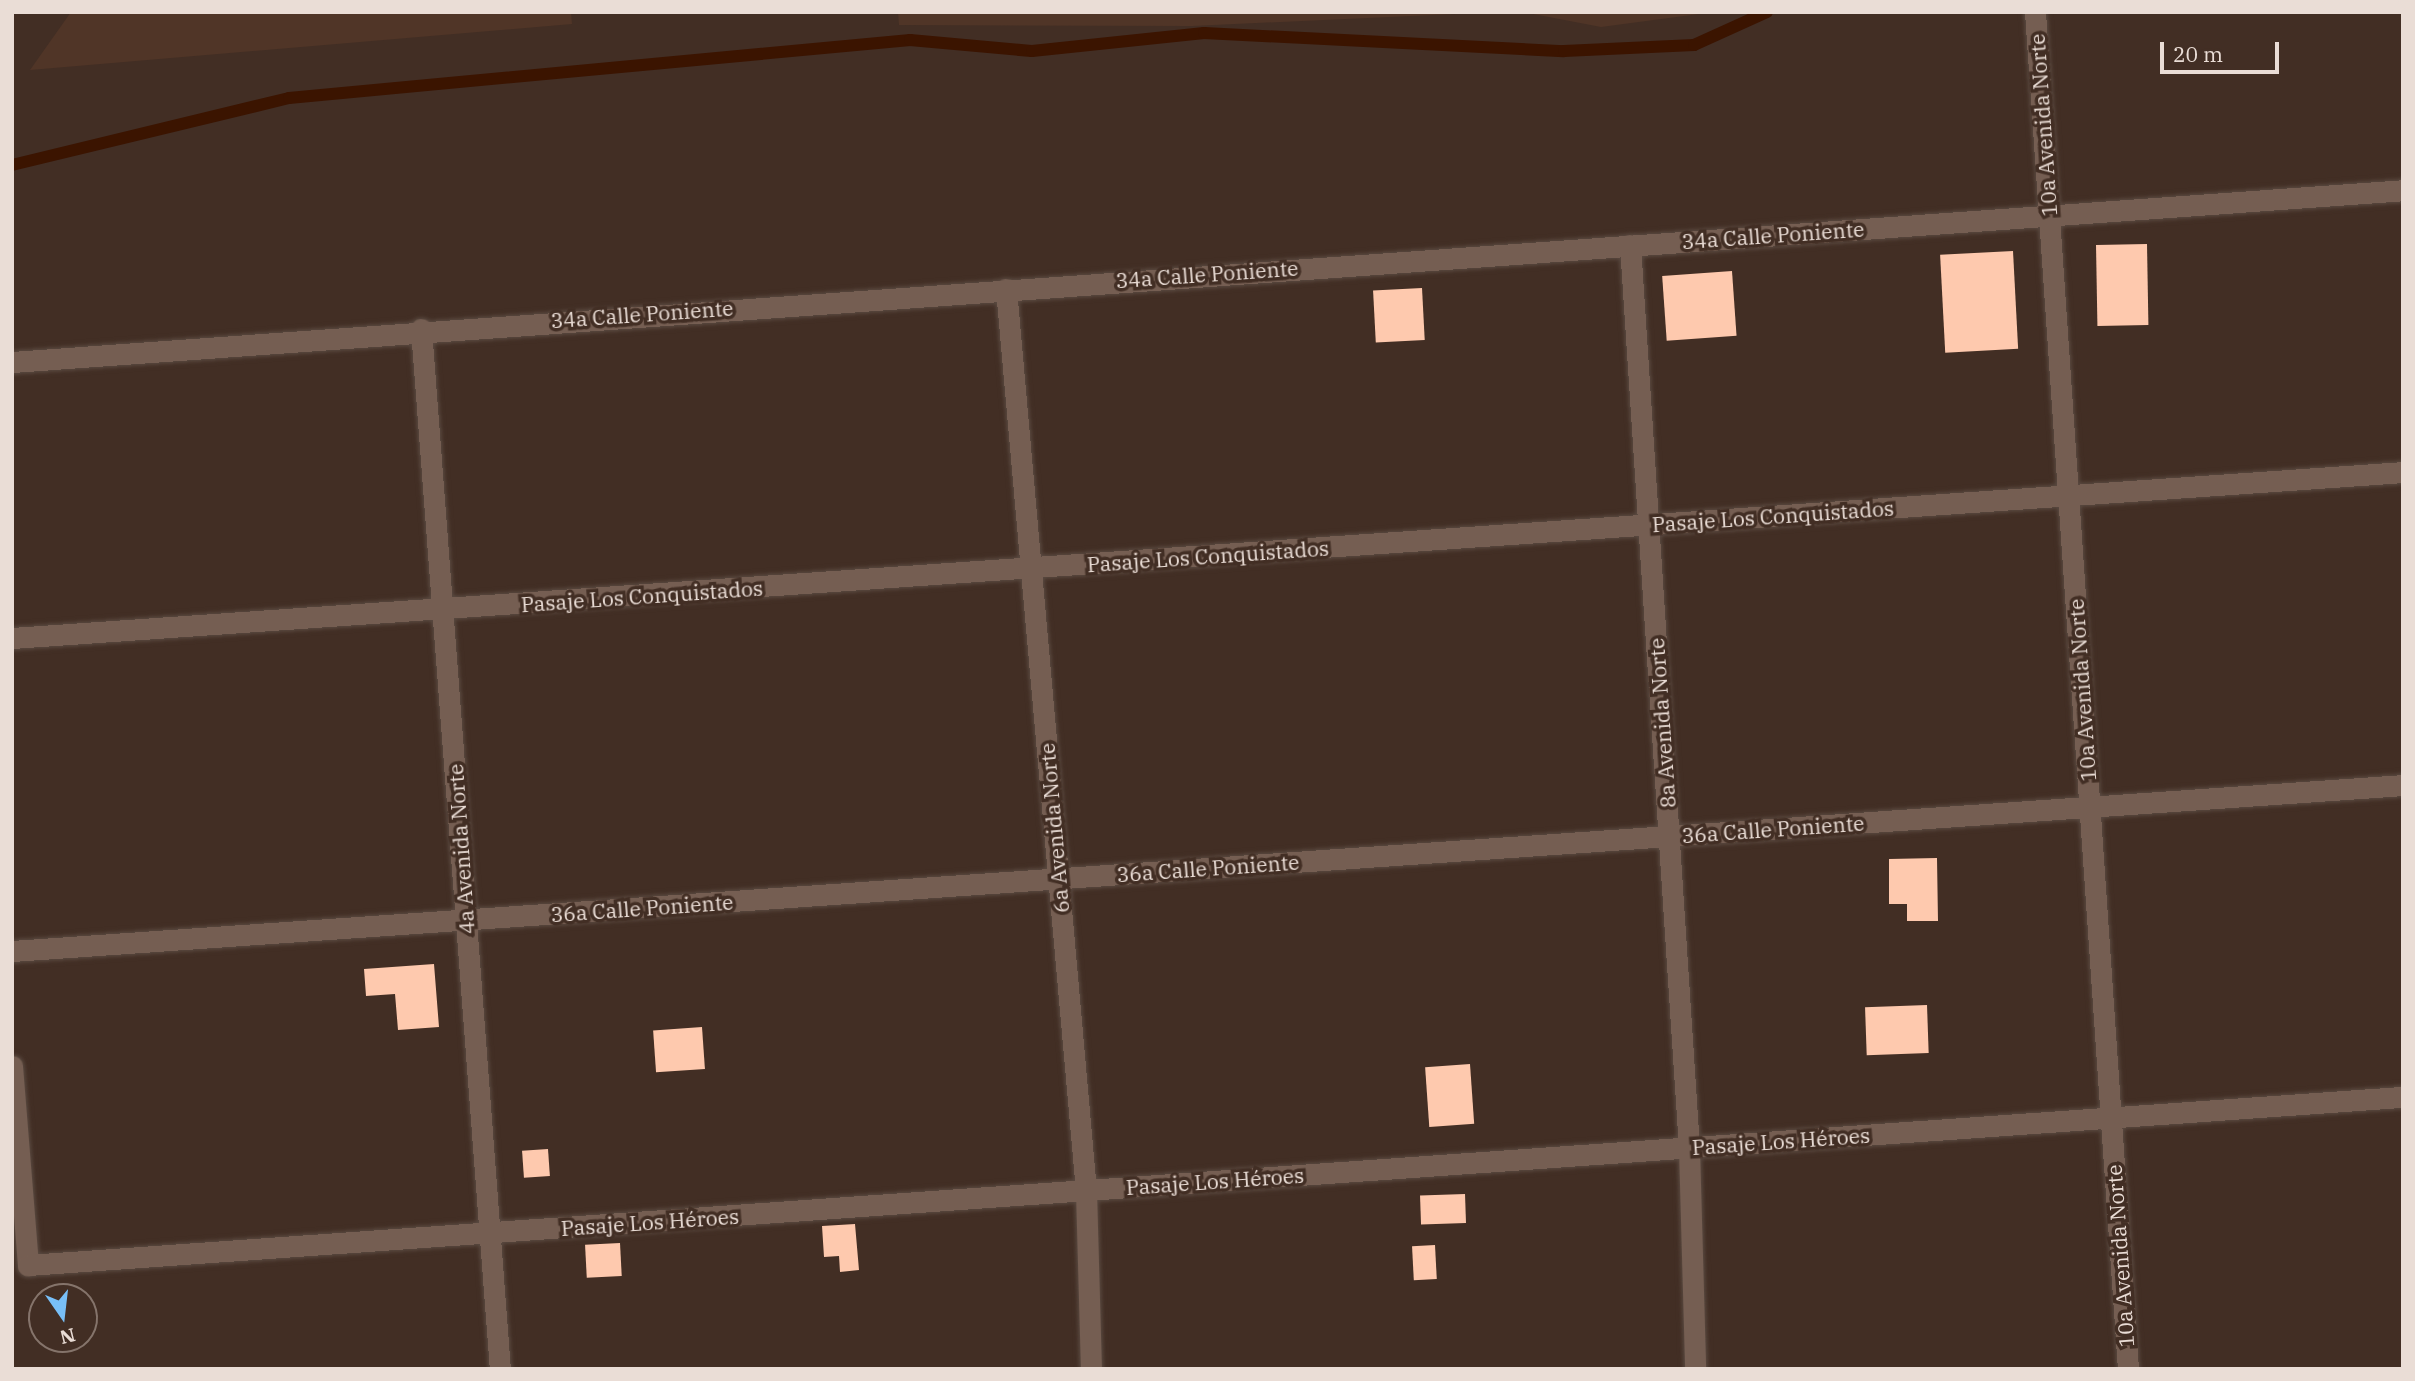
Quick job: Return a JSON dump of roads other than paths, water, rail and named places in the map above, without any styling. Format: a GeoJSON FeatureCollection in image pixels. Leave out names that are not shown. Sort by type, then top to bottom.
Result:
{"type":"FeatureCollection","features":[{"type":"Feature","properties":{"kind":"street","name":"10a Avenida Norte"},"geometry":{"type":"LineString","coordinates":[[2035,12],[2128,1369]]}},
{"type":"Feature","properties":{"kind":"street","name":"34a Calle Poniente"},"geometry":{"type":"LineString","coordinates":[[12,362],[421,329],[2403,190]]}},
{"type":"Feature","properties":{"kind":"street","name":"8a Avenida Norte"},"geometry":{"type":"LineString","coordinates":[[1630,244],[1689,1148],[1695,1369]]}},
{"type":"Feature","properties":{"kind":"street","name":"6a Avenida Norte"},"geometry":{"type":"LineString","coordinates":[[1006,289],[1086,1191],[1091,1369]]}},
{"type":"Feature","properties":{"kind":"street","name":"4a Avenida Norte"},"geometry":{"type":"LineString","coordinates":[[421,329],[500,1369]]}},
{"type":"Feature","properties":{"kind":"street","name":"Pasaje Los Conquistados"},"geometry":{"type":"LineString","coordinates":[[12,638],[2403,472]]}},
{"type":"Feature","properties":{"kind":"street","name":"36a Calle Poniente"},"geometry":{"type":"LineString","coordinates":[[12,951],[2403,785]]}},
{"type":"Feature","properties":{"kind":"street","name":"Pasaje Los Héroes"},"geometry":{"type":"LineString","coordinates":[[12,1066],[28,1265],[2403,1097]]}},
{"type":"Feature","properties":{"kind":"waterway"},"geometry":{"type":"LineString","coordinates":[[12,165],[289,98],[910,40],[1032,51],[1204,33],[1564,51],[1694,45],[1767,12]]}}]}
